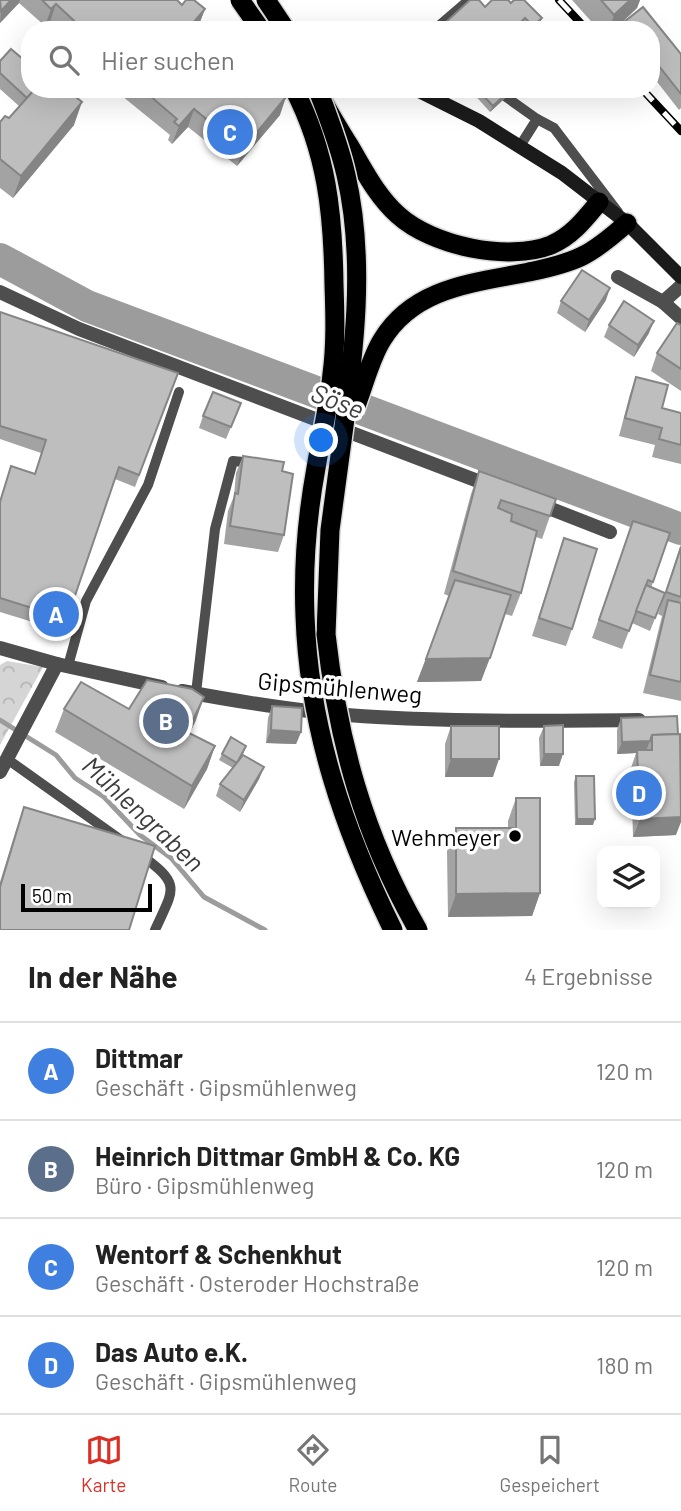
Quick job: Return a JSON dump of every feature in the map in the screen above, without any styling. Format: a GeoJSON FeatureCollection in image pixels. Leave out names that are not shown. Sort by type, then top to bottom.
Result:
{"type":"FeatureCollection","features":[{"type":"Feature","properties":{"kind":"highway"},"geometry":{"type":"LineString","coordinates":[[239,0],[254,21]]}},
{"type":"Feature","properties":{"kind":"highway"},"geometry":{"type":"LineString","coordinates":[[266,0],[281,21]]}},
{"type":"Feature","properties":{"kind":"highway"},"geometry":{"type":"LineString","coordinates":[[298,98],[313,129],[324,167],[334,255],[334,356],[310,508],[307,545],[305,615],[312,685],[333,787],[359,858],[393,930]]}},
{"type":"Feature","properties":{"kind":"highway"},"geometry":{"type":"LineString","coordinates":[[321,98],[367,178],[400,217],[420,230],[464,246],[494,251],[527,250],[550,245],[562,239],[579,226],[599,202]]}},
{"type":"Feature","properties":{"kind":"highway"},"geometry":{"type":"LineString","coordinates":[[321,98],[338,143],[347,177],[356,276],[354,355],[330,530],[327,634],[333,695],[344,750],[357,794],[380,855],[418,930]]}},
{"type":"Feature","properties":{"kind":"highway"},"geometry":{"type":"LineString","coordinates":[[342,441],[381,341],[397,320],[415,304],[445,289],[562,265],[584,257],[627,223]]}},
{"type":"Feature","properties":{"kind":"main road"},"geometry":{"type":"LineString","coordinates":[[239,0],[273,21]]}},
{"type":"Feature","properties":{"kind":"main road"},"geometry":{"type":"LineString","coordinates":[[433,98],[479,121],[562,173],[627,223],[681,277]]}},
{"type":"Feature","properties":{"kind":"street"},"geometry":{"type":"LineString","coordinates":[[618,277],[663,302],[681,318]]}},
{"type":"Feature","properties":{"kind":"street"},"geometry":{"type":"LineString","coordinates":[[663,302],[681,286]]}},
{"type":"Feature","properties":{"kind":"street"},"geometry":{"type":"LineString","coordinates":[[0,292],[79,329],[610,532]]}},
{"type":"Feature","properties":{"kind":"street","name":"Gipsmühlenweg"},"geometry":{"type":"LineString","coordinates":[[0,648],[62,665],[196,693],[293,709],[377,717],[566,721],[650,719]]}},
{"type":"Feature","properties":{"kind":"street"},"geometry":{"type":"LineString","coordinates":[[4,765],[62,665]]}},
{"type":"Feature","properties":{"kind":"lane"},"geometry":{"type":"LineString","coordinates":[[444,21],[469,0]]}},
{"type":"Feature","properties":{"kind":"lane"},"geometry":{"type":"LineString","coordinates":[[508,98],[554,128],[627,223]]}},
{"type":"Feature","properties":{"kind":"lane"},"geometry":{"type":"LineString","coordinates":[[520,146],[537,119]]}},
{"type":"Feature","properties":{"kind":"lane"},"geometry":{"type":"LineString","coordinates":[[62,665],[86,601],[148,485],[179,392]]}},
{"type":"Feature","properties":{"kind":"lane"},"geometry":{"type":"LineString","coordinates":[[196,693],[215,529],[233,461],[261,464]]}},
{"type":"Feature","properties":{"kind":"lane"},"geometry":{"type":"LineString","coordinates":[[4,765],[164,871],[172,892],[155,930]]}},
{"type":"Feature","properties":{"kind":"green space"},"geometry":{"type":"Polygon","coordinates":[[[7,661],[43,667],[0,745],[0,665],[7,661]]]}},
{"type":"Feature","properties":{"kind":"building"},"geometry":{"type":"Polygon","coordinates":[[[0,0],[11,0],[1,11],[0,0]]]}},
{"type":"Feature","properties":{"kind":"building"},"geometry":{"type":"Polygon","coordinates":[[[42,0],[177,0],[182,5],[186,0],[194,0],[205,9],[195,21],[74,21],[56,4],[51,9],[42,0]]]}},
{"type":"Feature","properties":{"kind":"building"},"geometry":{"type":"Polygon","coordinates":[[[470,0],[479,0],[485,7],[492,0],[508,0],[511,3],[514,0],[524,0],[542,18],[539,21],[528,21],[525,18],[522,21],[447,21],[470,0]]]}},
{"type":"Feature","properties":{"kind":"building"},"geometry":{"type":"Polygon","coordinates":[[[601,0],[630,0],[614,15],[601,0]]]}},
{"type":"Feature","properties":{"kind":"building"},"geometry":{"type":"Polygon","coordinates":[[[643,7],[654,21],[625,21],[643,7]]]}},
{"type":"Feature","properties":{"kind":"building"},"geometry":{"type":"Polygon","coordinates":[[[660,28],[681,54],[681,94],[660,67],[660,28]]]}},
{"type":"Feature","properties":{"kind":"building"},"geometry":{"type":"Polygon","coordinates":[[[11,49],[21,57],[21,92],[0,73],[0,61],[11,49]]]}},
{"type":"Feature","properties":{"kind":"building"},"geometry":{"type":"Polygon","coordinates":[[[27,98],[77,98],[82,102],[21,176],[0,159],[0,122],[5,116],[9,118],[27,98]]]}},
{"type":"Feature","properties":{"kind":"building"},"geometry":{"type":"Polygon","coordinates":[[[152,98],[285,98],[243,149],[194,109],[179,126],[174,122],[177,119],[152,98]]]}},
{"type":"Feature","properties":{"kind":"building"},"geometry":{"type":"Polygon","coordinates":[[[485,98],[501,98],[493,106],[485,98]]]}},
{"type":"Feature","properties":{"kind":"building"},"geometry":{"type":"Polygon","coordinates":[[[582,270],[610,288],[589,320],[561,301],[582,270]]]}},
{"type":"Feature","properties":{"kind":"building"},"geometry":{"type":"Polygon","coordinates":[[[624,301],[654,321],[638,345],[609,325],[624,301]]]}},
{"type":"Feature","properties":{"kind":"building"},"geometry":{"type":"Polygon","coordinates":[[[0,312],[178,373],[139,475],[119,467],[67,619],[0,598],[0,502],[11,466],[35,474],[46,440],[0,426],[0,312]]]}},
{"type":"Feature","properties":{"kind":"building"},"geometry":{"type":"Polygon","coordinates":[[[677,323],[681,325],[681,369],[657,353],[677,323]]]}},
{"type":"Feature","properties":{"kind":"building"},"geometry":{"type":"Polygon","coordinates":[[[636,377],[668,385],[662,408],[681,413],[681,445],[659,439],[662,428],[625,418],[636,377]]]}},
{"type":"Feature","properties":{"kind":"building"},"geometry":{"type":"Polygon","coordinates":[[[213,392],[241,403],[231,427],[203,416],[213,392]]]}},
{"type":"Feature","properties":{"kind":"building"},"geometry":{"type":"Polygon","coordinates":[[[243,456],[284,462],[282,471],[293,474],[284,535],[230,526],[243,456]]]}},
{"type":"Feature","properties":{"kind":"building"},"geometry":{"type":"Polygon","coordinates":[[[479,471],[556,499],[550,516],[501,500],[498,508],[512,514],[511,521],[537,531],[521,593],[453,571],[479,471]]]}},
{"type":"Feature","properties":{"kind":"building"},"geometry":{"type":"Polygon","coordinates":[[[633,521],[670,533],[653,582],[648,580],[629,631],[599,620],[633,521]]]}},
{"type":"Feature","properties":{"kind":"building"},"geometry":{"type":"Polygon","coordinates":[[[564,538],[597,549],[572,629],[539,618],[564,538]]]}},
{"type":"Feature","properties":{"kind":"building"},"geometry":{"type":"Polygon","coordinates":[[[681,547],[681,597],[666,592],[681,547]]]}},
{"type":"Feature","properties":{"kind":"building"},"geometry":{"type":"Polygon","coordinates":[[[455,580],[511,595],[490,658],[426,659],[455,580]]]}},
{"type":"Feature","properties":{"kind":"building"},"geometry":{"type":"Polygon","coordinates":[[[646,585],[665,593],[655,618],[636,611],[646,585]]]}},
{"type":"Feature","properties":{"kind":"building"},"geometry":{"type":"Polygon","coordinates":[[[668,600],[681,603],[681,682],[650,675],[668,600]]]}},
{"type":"Feature","properties":{"kind":"building"},"geometry":{"type":"Polygon","coordinates":[[[147,680],[192,689],[204,697],[187,732],[215,746],[192,786],[64,709],[81,682],[129,709],[147,680]]]}},
{"type":"Feature","properties":{"kind":"building"},"geometry":{"type":"Polygon","coordinates":[[[272,706],[302,708],[301,732],[271,730],[272,706]]]}},
{"type":"Feature","properties":{"kind":"building"},"geometry":{"type":"Polygon","coordinates":[[[677,716],[678,734],[652,735],[650,741],[622,742],[621,718],[677,716]]]}},
{"type":"Feature","properties":{"kind":"building"},"geometry":{"type":"Polygon","coordinates":[[[563,725],[563,754],[544,754],[544,726],[563,725]]]}},
{"type":"Feature","properties":{"kind":"building"},"geometry":{"type":"Polygon","coordinates":[[[451,726],[499,726],[499,759],[451,759],[451,726]]]}},
{"type":"Feature","properties":{"kind":"building"},"geometry":{"type":"Polygon","coordinates":[[[680,734],[681,817],[640,819],[637,750],[652,750],[652,735],[680,734]]]}},
{"type":"Feature","properties":{"kind":"building"},"geometry":{"type":"Polygon","coordinates":[[[231,737],[246,746],[237,763],[222,754],[231,737]]]}},
{"type":"Feature","properties":{"kind":"building"},"geometry":{"type":"Polygon","coordinates":[[[243,755],[264,767],[244,800],[220,784],[243,755]]]}},
{"type":"Feature","properties":{"kind":"building"},"geometry":{"type":"Polygon","coordinates":[[[576,776],[594,776],[595,819],[577,819],[576,776]]]}},
{"type":"Feature","properties":{"kind":"building"},"geometry":{"type":"Polygon","coordinates":[[[516,798],[540,798],[540,893],[456,894],[456,828],[516,828],[516,798]]]}},
{"type":"Feature","properties":{"kind":"building"},"geometry":{"type":"Polygon","coordinates":[[[24,807],[155,846],[129,930],[0,930],[0,887],[24,807]]]}},
{"type":"Feature","properties":{"kind":"waterway","name":"Söse"},"geometry":{"type":"LineString","coordinates":[[0,259],[87,306],[681,529]]}},
{"type":"Feature","properties":{"kind":"waterway","name":"Mühlengraben"},"geometry":{"type":"LineString","coordinates":[[0,720],[56,755],[75,778],[104,797],[140,835],[171,858],[204,897],[265,930]]}},
{"type":"Feature","properties":{"kind":"railway"},"geometry":{"type":"LineString","coordinates":[[559,0],[579,21]]}},
{"type":"Feature","properties":{"kind":"railway"},"geometry":{"type":"LineString","coordinates":[[650,98],[681,131]]}},
{"type":"Feature","properties":{"kind":"place","name":"Wentorf & Schenkhut"},"geometry":{"type":"Point","coordinates":[230,132]}},
{"type":"Feature","properties":{"kind":"place","name":"Dittmar"},"geometry":{"type":"Point","coordinates":[56,614]}},
{"type":"Feature","properties":{"kind":"place","name":"Heinrich Dittmar GmbH & Co. KG"},"geometry":{"type":"Point","coordinates":[166,721]}},
{"type":"Feature","properties":{"kind":"place","name":"Das Auto e.K."},"geometry":{"type":"Point","coordinates":[639,793]}},
{"type":"Feature","properties":{"kind":"place","name":"Wehmeyer"},"geometry":{"type":"Point","coordinates":[515,836]}}]}
